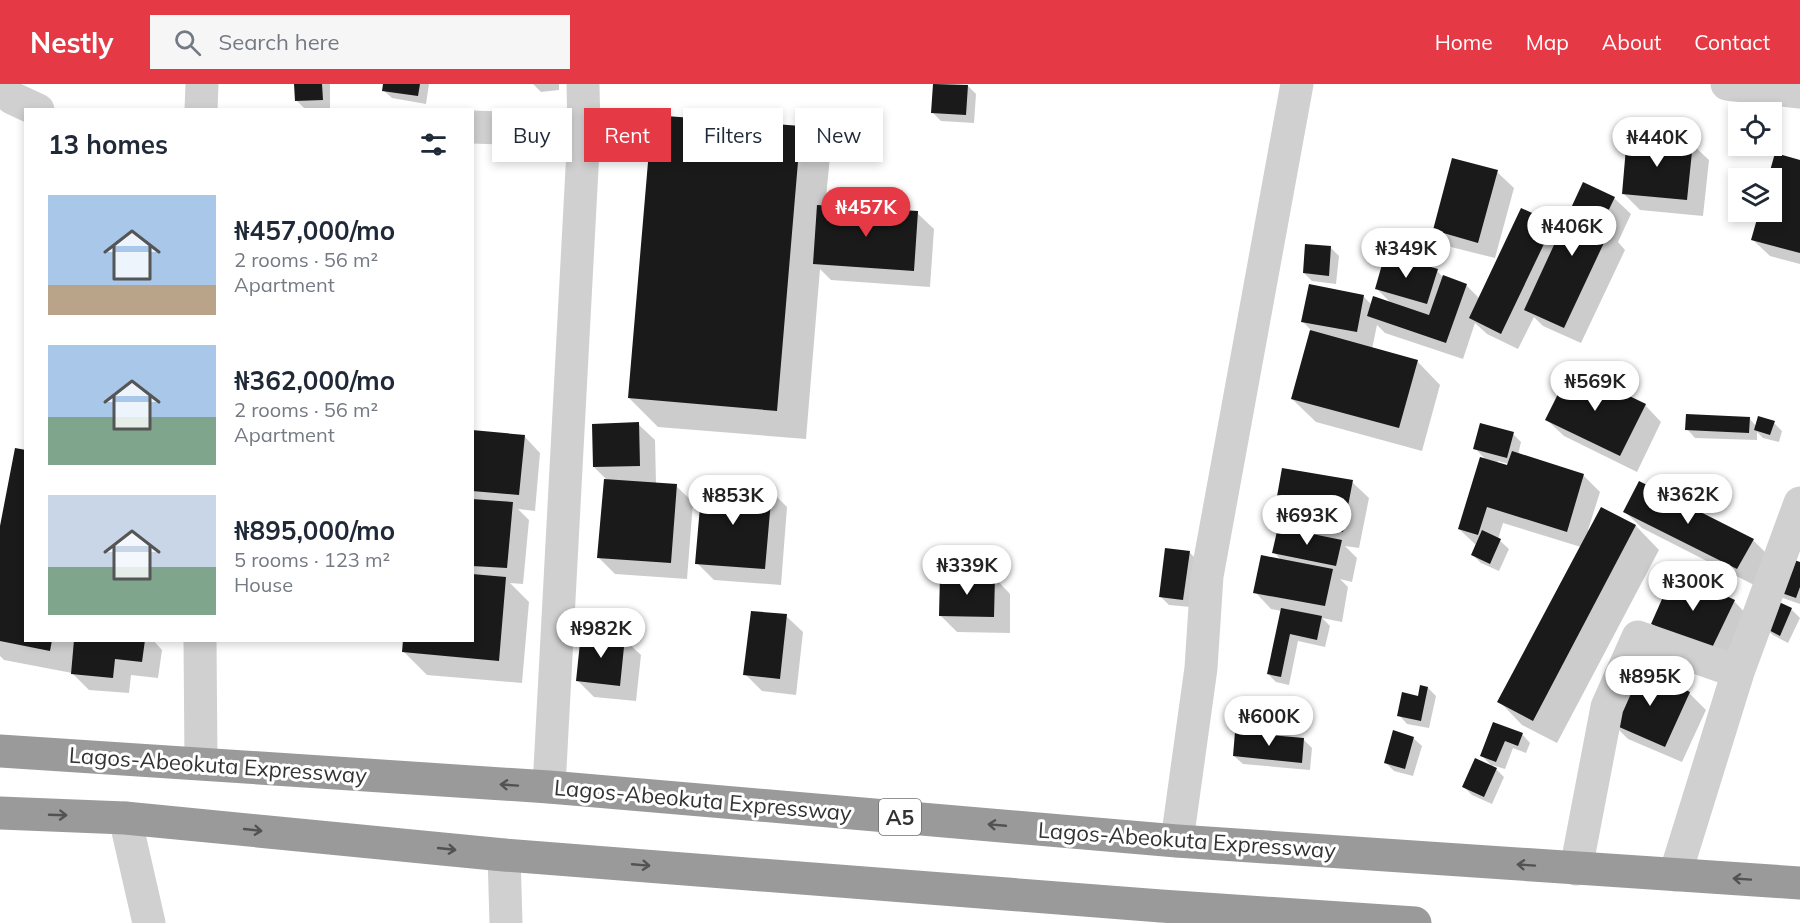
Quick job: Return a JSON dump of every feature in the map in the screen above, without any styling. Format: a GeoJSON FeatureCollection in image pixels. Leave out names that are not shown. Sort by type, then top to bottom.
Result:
{"type":"FeatureCollection","features":[{"type":"Feature","properties":{"kind":"highway","name":"Lagos-Abeokuta Expressway"},"geometry":{"type":"LineString","coordinates":[[0,751],[549,787],[1177,841],[1800,883]]}},
{"type":"Feature","properties":{"kind":"highway"},"geometry":{"type":"LineString","coordinates":[[0,813],[125,818],[1159,915],[1415,923]]}},
{"type":"Feature","properties":{"kind":"street"},"geometry":{"type":"LineString","coordinates":[[0,84],[12,98],[34,108]]}},
{"type":"Feature","properties":{"kind":"street"},"geometry":{"type":"LineString","coordinates":[[201,108],[202,84]]}},
{"type":"Feature","properties":{"kind":"street"},"geometry":{"type":"LineString","coordinates":[[549,787],[584,131],[583,84]]}},
{"type":"Feature","properties":{"kind":"street"},"geometry":{"type":"LineString","coordinates":[[1177,841],[1201,668],[1206,576],[1297,84]]}},
{"type":"Feature","properties":{"kind":"street"},"geometry":{"type":"LineString","coordinates":[[1727,84],[1800,92]]}},
{"type":"Feature","properties":{"kind":"street"},"geometry":{"type":"LineString","coordinates":[[474,127],[584,131]]}},
{"type":"Feature","properties":{"kind":"street"},"geometry":{"type":"LineString","coordinates":[[1675,875],[1738,672],[1800,503]]}},
{"type":"Feature","properties":{"kind":"street"},"geometry":{"type":"LineString","coordinates":[[1576,869],[1607,707],[1638,637],[1738,672]]}},
{"type":"Feature","properties":{"kind":"street"},"geometry":{"type":"LineString","coordinates":[[200,642],[201,763]]}},
{"type":"Feature","properties":{"kind":"street"},"geometry":{"type":"LineString","coordinates":[[125,818],[149,923]]}},
{"type":"Feature","properties":{"kind":"street"},"geometry":{"type":"LineString","coordinates":[[504,855],[506,923]]}},
{"type":"Feature","properties":{"kind":"building"},"geometry":{"type":"Polygon","coordinates":[[[294,84],[322,84],[323,100],[295,101],[294,84]]]}},
{"type":"Feature","properties":{"kind":"building"},"geometry":{"type":"Polygon","coordinates":[[[383,84],[420,84],[418,96],[382,91],[383,84]]]}},
{"type":"Feature","properties":{"kind":"building"},"geometry":{"type":"Polygon","coordinates":[[[933,84],[968,85],[966,115],[931,113],[933,84]]]}},
{"type":"Feature","properties":{"kind":"building"},"geometry":{"type":"Polygon","coordinates":[[[671,116],[683,117],[683,162],[783,162],[783,125],[795,126],[795,162],[798,162],[777,411],[628,398],[648,162],[671,162],[671,116]]]}},
{"type":"Feature","properties":{"kind":"building"},"geometry":{"type":"Polygon","coordinates":[[[1627,136],[1693,142],[1687,200],[1622,194],[1627,136]]]}},
{"type":"Feature","properties":{"kind":"building"},"geometry":{"type":"Polygon","coordinates":[[[1782,155],[1800,160],[1800,253],[1751,240],[1756,222],[1782,222],[1782,168],[1771,168],[1774,156],[1782,155]]]}},
{"type":"Feature","properties":{"kind":"building"},"geometry":{"type":"Polygon","coordinates":[[[1452,158],[1498,170],[1478,243],[1433,230],[1452,158]]]}},
{"type":"Feature","properties":{"kind":"building"},"geometry":{"type":"Polygon","coordinates":[[[1583,182],[1615,197],[1600,228],[1609,232],[1564,328],[1524,310],[1583,182]]]}},
{"type":"Feature","properties":{"kind":"building"},"geometry":{"type":"Polygon","coordinates":[[[817,205],[918,211],[914,271],[813,264],[817,205]]]}},
{"type":"Feature","properties":{"kind":"building"},"geometry":{"type":"Polygon","coordinates":[[[1521,208],[1554,223],[1501,334],[1469,318],[1521,208]]]}},
{"type":"Feature","properties":{"kind":"building"},"geometry":{"type":"Polygon","coordinates":[[[1305,244],[1331,246],[1329,276],[1303,273],[1305,244]]]}},
{"type":"Feature","properties":{"kind":"building"},"geometry":{"type":"Polygon","coordinates":[[[1385,254],[1438,269],[1427,304],[1375,289],[1385,254]]]}},
{"type":"Feature","properties":{"kind":"building"},"geometry":{"type":"Polygon","coordinates":[[[1443,275],[1467,284],[1446,343],[1367,316],[1373,296],[1429,315],[1443,275]]]}},
{"type":"Feature","properties":{"kind":"building"},"geometry":{"type":"Polygon","coordinates":[[[1309,284],[1364,295],[1357,332],[1301,322],[1309,284]]]}},
{"type":"Feature","properties":{"kind":"building"},"geometry":{"type":"Polygon","coordinates":[[[1310,330],[1418,360],[1399,428],[1291,399],[1310,330]]]}},
{"type":"Feature","properties":{"kind":"building"},"geometry":{"type":"Polygon","coordinates":[[[1571,368],[1646,404],[1620,456],[1545,420],[1571,368]]]}},
{"type":"Feature","properties":{"kind":"building"},"geometry":{"type":"Polygon","coordinates":[[[1686,414],[1750,417],[1749,433],[1685,430],[1686,414]]]}},
{"type":"Feature","properties":{"kind":"building"},"geometry":{"type":"Polygon","coordinates":[[[1758,416],[1775,421],[1770,435],[1754,430],[1758,416]]]}},
{"type":"Feature","properties":{"kind":"building"},"geometry":{"type":"Polygon","coordinates":[[[639,422],[640,466],[593,467],[592,424],[639,422]]]}},
{"type":"Feature","properties":{"kind":"building"},"geometry":{"type":"Polygon","coordinates":[[[1480,423],[1514,432],[1507,458],[1473,449],[1480,423]]]}},
{"type":"Feature","properties":{"kind":"building"},"geometry":{"type":"Polygon","coordinates":[[[474,430],[525,435],[519,495],[474,491],[474,430]]]}},
{"type":"Feature","properties":{"kind":"building"},"geometry":{"type":"Polygon","coordinates":[[[15,448],[24,450],[24,642],[52,642],[50,651],[0,641],[0,526],[15,448]]]}},
{"type":"Feature","properties":{"kind":"building"},"geometry":{"type":"Polygon","coordinates":[[[1512,451],[1584,474],[1567,532],[1487,507],[1478,535],[1458,529],[1480,457],[1507,465],[1512,451]]]}},
{"type":"Feature","properties":{"kind":"building"},"geometry":{"type":"Polygon","coordinates":[[[1282,468],[1353,480],[1343,532],[1273,519],[1282,468]]]}},
{"type":"Feature","properties":{"kind":"building"},"geometry":{"type":"Polygon","coordinates":[[[604,479],[677,484],[671,563],[597,558],[604,479]]]}},
{"type":"Feature","properties":{"kind":"building"},"geometry":{"type":"Polygon","coordinates":[[[1639,481],[1754,539],[1737,569],[1623,512],[1639,481]]]}},
{"type":"Feature","properties":{"kind":"building"},"geometry":{"type":"Polygon","coordinates":[[[702,484],[772,489],[765,569],[695,564],[702,484]]]}},
{"type":"Feature","properties":{"kind":"building"},"geometry":{"type":"Polygon","coordinates":[[[474,499],[513,502],[507,568],[474,566],[474,499]]]}},
{"type":"Feature","properties":{"kind":"building"},"geometry":{"type":"Polygon","coordinates":[[[1601,507],[1636,525],[1533,721],[1497,702],[1601,507]]]}},
{"type":"Feature","properties":{"kind":"building"},"geometry":{"type":"Polygon","coordinates":[[[1278,527],[1342,540],[1336,566],[1272,553],[1278,527]]]}},
{"type":"Feature","properties":{"kind":"building"},"geometry":{"type":"Polygon","coordinates":[[[1482,530],[1501,539],[1490,564],[1471,555],[1482,530]]]}},
{"type":"Feature","properties":{"kind":"building"},"geometry":{"type":"Polygon","coordinates":[[[1165,548],[1190,551],[1183,600],[1159,597],[1165,548]]]}},
{"type":"Feature","properties":{"kind":"building"},"geometry":{"type":"Polygon","coordinates":[[[1261,555],[1333,569],[1325,606],[1253,593],[1261,555]]]}},
{"type":"Feature","properties":{"kind":"building"},"geometry":{"type":"Polygon","coordinates":[[[1786,557],[1800,562],[1800,587],[1796,598],[1773,590],[1786,557]]]}},
{"type":"Feature","properties":{"kind":"building"},"geometry":{"type":"Polygon","coordinates":[[[1674,572],[1735,600],[1710,652],[1651,624],[1674,572]]]}},
{"type":"Feature","properties":{"kind":"building"},"geometry":{"type":"Polygon","coordinates":[[[474,574],[506,577],[499,661],[402,652],[403,642],[474,642],[474,574]]]}},
{"type":"Feature","properties":{"kind":"building"},"geometry":{"type":"Polygon","coordinates":[[[940,574],[995,576],[994,617],[939,616],[940,574]]]}},
{"type":"Feature","properties":{"kind":"building"},"geometry":{"type":"Polygon","coordinates":[[[1775,600],[1792,608],[1780,636],[1763,627],[1775,600]]]}},
{"type":"Feature","properties":{"kind":"building"},"geometry":{"type":"Polygon","coordinates":[[[1281,608],[1322,616],[1317,640],[1290,634],[1281,677],[1267,674],[1281,608]]]}},
{"type":"Feature","properties":{"kind":"building"},"geometry":{"type":"Polygon","coordinates":[[[751,611],[787,614],[780,679],[743,675],[751,611]]]}},
{"type":"Feature","properties":{"kind":"building"},"geometry":{"type":"Polygon","coordinates":[[[581,633],[625,637],[620,686],[576,681],[581,633]]]}},
{"type":"Feature","properties":{"kind":"building"},"geometry":{"type":"Polygon","coordinates":[[[74,642],[145,642],[142,662],[115,659],[113,678],[71,674],[74,642]]]}},
{"type":"Feature","properties":{"kind":"building"},"geometry":{"type":"Polygon","coordinates":[[[1635,667],[1690,692],[1665,747],[1610,723],[1635,667]]]}},
{"type":"Feature","properties":{"kind":"building"},"geometry":{"type":"Polygon","coordinates":[[[1420,685],[1428,687],[1421,721],[1397,716],[1402,692],[1418,696],[1420,685]]]}},
{"type":"Feature","properties":{"kind":"building"},"geometry":{"type":"Polygon","coordinates":[[[1493,722],[1523,733],[1518,746],[1505,741],[1496,762],[1480,756],[1493,722]]]}},
{"type":"Feature","properties":{"kind":"building"},"geometry":{"type":"Polygon","coordinates":[[[1393,730],[1414,737],[1405,769],[1384,763],[1393,730]]]}},
{"type":"Feature","properties":{"kind":"building"},"geometry":{"type":"Polygon","coordinates":[[[1235,732],[1304,738],[1302,763],[1233,756],[1235,732]]]}},
{"type":"Feature","properties":{"kind":"building"},"geometry":{"type":"Polygon","coordinates":[[[1475,758],[1497,768],[1484,797],[1462,787],[1475,758]]]}}]}
